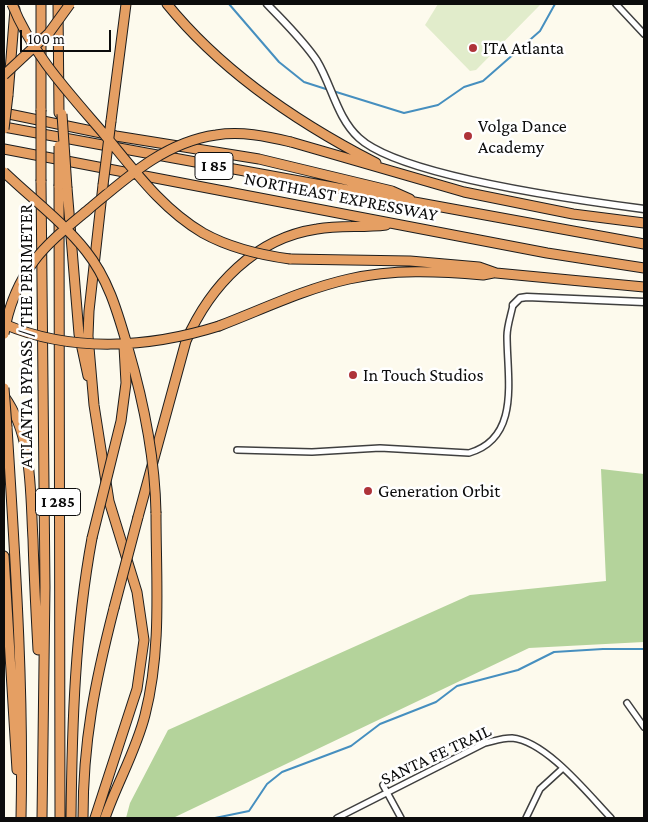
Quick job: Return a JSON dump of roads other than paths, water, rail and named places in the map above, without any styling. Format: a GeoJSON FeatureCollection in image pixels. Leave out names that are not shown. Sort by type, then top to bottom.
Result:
{"type":"FeatureCollection","features":[{"type":"Feature","properties":{"kind":"highway"},"geometry":{"type":"LineString","coordinates":[[12,4],[19,21],[55,77],[161,201],[204,233],[234,247],[290,259],[410,261],[479,267],[496,273]]}},
{"type":"Feature","properties":{"kind":"highway"},"geometry":{"type":"LineString","coordinates":[[4,128],[16,4]]}},
{"type":"Feature","properties":{"kind":"highway","name":"ATLANTA BYPASS / THE PERIMETER"},"geometry":{"type":"LineString","coordinates":[[41,4],[45,587],[42,818]]}},
{"type":"Feature","properties":{"kind":"highway","name":"ATLANTA BYPASS / THE PERIMETER"},"geometry":{"type":"LineString","coordinates":[[58,4],[63,187],[60,818]]}},
{"type":"Feature","properties":{"kind":"highway"},"geometry":{"type":"LineString","coordinates":[[4,75],[49,33],[70,4]]}},
{"type":"Feature","properties":{"kind":"highway"},"geometry":{"type":"LineString","coordinates":[[95,818],[138,689],[144,640],[137,592],[108,501],[94,405],[88,336],[103,184],[126,4]]}},
{"type":"Feature","properties":{"kind":"highway"},"geometry":{"type":"LineString","coordinates":[[167,4],[183,24],[229,67],[276,104],[320,134],[387,169]]}},
{"type":"Feature","properties":{"kind":"highway"},"geometry":{"type":"LineString","coordinates":[[4,113],[116,136],[259,159],[392,191],[424,205]]}},
{"type":"Feature","properties":{"kind":"highway","name":"NORTHEAST EXPRESSWAY"},"geometry":{"type":"LineString","coordinates":[[4,128],[644,244]]}},
{"type":"Feature","properties":{"kind":"highway"},"geometry":{"type":"LineString","coordinates":[[4,334],[13,299],[33,261],[73,222],[148,161],[170,149],[216,135],[263,135],[474,194],[573,214],[644,223]]}},
{"type":"Feature","properties":{"kind":"highway","name":"NORTHEAST EXPRESSWAY"},"geometry":{"type":"LineString","coordinates":[[4,149],[582,259],[644,268]]}},
{"type":"Feature","properties":{"kind":"highway"},"geometry":{"type":"LineString","coordinates":[[4,172],[87,252],[109,288],[124,332],[138,383],[151,442],[155,475],[157,640],[150,694],[133,752],[105,818]]}},
{"type":"Feature","properties":{"kind":"highway"},"geometry":{"type":"LineString","coordinates":[[63,187],[79,334],[94,405]]}},
{"type":"Feature","properties":{"kind":"highway"},"geometry":{"type":"LineString","coordinates":[[84,818],[84,765],[90,711],[138,517],[186,341],[194,321],[220,284],[236,268],[262,249],[295,234],[316,229],[396,224]]}},
{"type":"Feature","properties":{"kind":"highway"},"geometry":{"type":"LineString","coordinates":[[4,324],[46,337],[85,343],[124,344],[179,337],[218,326],[324,286],[349,279],[415,271],[482,275],[496,273],[644,286]]}},
{"type":"Feature","properties":{"kind":"highway"},"geometry":{"type":"LineString","coordinates":[[71,818],[72,749],[81,613],[92,538],[121,420],[126,383],[124,332]]}},
{"type":"Feature","properties":{"kind":"highway"},"geometry":{"type":"LineString","coordinates":[[4,388],[18,591],[22,738],[20,818]]}},
{"type":"Feature","properties":{"kind":"highway"},"geometry":{"type":"LineString","coordinates":[[4,396],[19,422],[30,479],[42,729]]}},
{"type":"Feature","properties":{"kind":"highway"},"geometry":{"type":"LineString","coordinates":[[4,464],[13,531]]}},
{"type":"Feature","properties":{"kind":"highway"},"geometry":{"type":"LineString","coordinates":[[4,556],[20,818]]}},
{"type":"Feature","properties":{"kind":"street"},"geometry":{"type":"LineString","coordinates":[[267,4],[307,49],[324,76],[336,104],[352,130],[359,139],[372,148],[400,160],[505,186],[644,208]]}},
{"type":"Feature","properties":{"kind":"street"},"geometry":{"type":"LineString","coordinates":[[616,4],[644,34]]}},
{"type":"Feature","properties":{"kind":"street"},"geometry":{"type":"LineString","coordinates":[[236,450],[312,452],[380,448],[469,453],[479,450],[498,434],[506,415],[509,392],[507,333],[513,305],[520,298],[644,302]]}},
{"type":"Feature","properties":{"kind":"street"},"geometry":{"type":"LineString","coordinates":[[627,703],[644,727]]}},
{"type":"Feature","properties":{"kind":"street","name":"SANTA FE TRAIL"},"geometry":{"type":"LineString","coordinates":[[337,818],[485,743],[501,738],[514,738],[550,756],[611,818]]}},
{"type":"Feature","properties":{"kind":"street"},"geometry":{"type":"LineString","coordinates":[[526,818],[540,789],[563,768]]}},
{"type":"Feature","properties":{"kind":"street"},"geometry":{"type":"LineString","coordinates":[[383,785],[401,818]]}},
{"type":"Feature","properties":{"kind":"waterway"},"geometry":{"type":"LineString","coordinates":[[229,4],[279,62],[304,82],[329,90]]}},
{"type":"Feature","properties":{"kind":"waterway"},"geometry":{"type":"LineString","coordinates":[[333,91],[404,113],[438,105],[464,87],[483,81],[540,31],[555,4]]}},
{"type":"Feature","properties":{"kind":"waterway"},"geometry":{"type":"LineString","coordinates":[[215,818],[249,811],[267,784],[282,772],[351,746],[380,724],[436,702],[457,686],[518,670],[554,652],[644,649]]}},
{"type":"Feature","properties":{"kind":"place","name":"ITA Atlanta"},"geometry":{"type":"Point","coordinates":[473,48]}},
{"type":"Feature","properties":{"kind":"place","name":"Volga Dance Academy"},"geometry":{"type":"Point","coordinates":[468,136]}},
{"type":"Feature","properties":{"kind":"place","name":"In Touch Studios"},"geometry":{"type":"Point","coordinates":[353,375]}},
{"type":"Feature","properties":{"kind":"place","name":"Generation Orbit"},"geometry":{"type":"Point","coordinates":[368,491]}}]}
